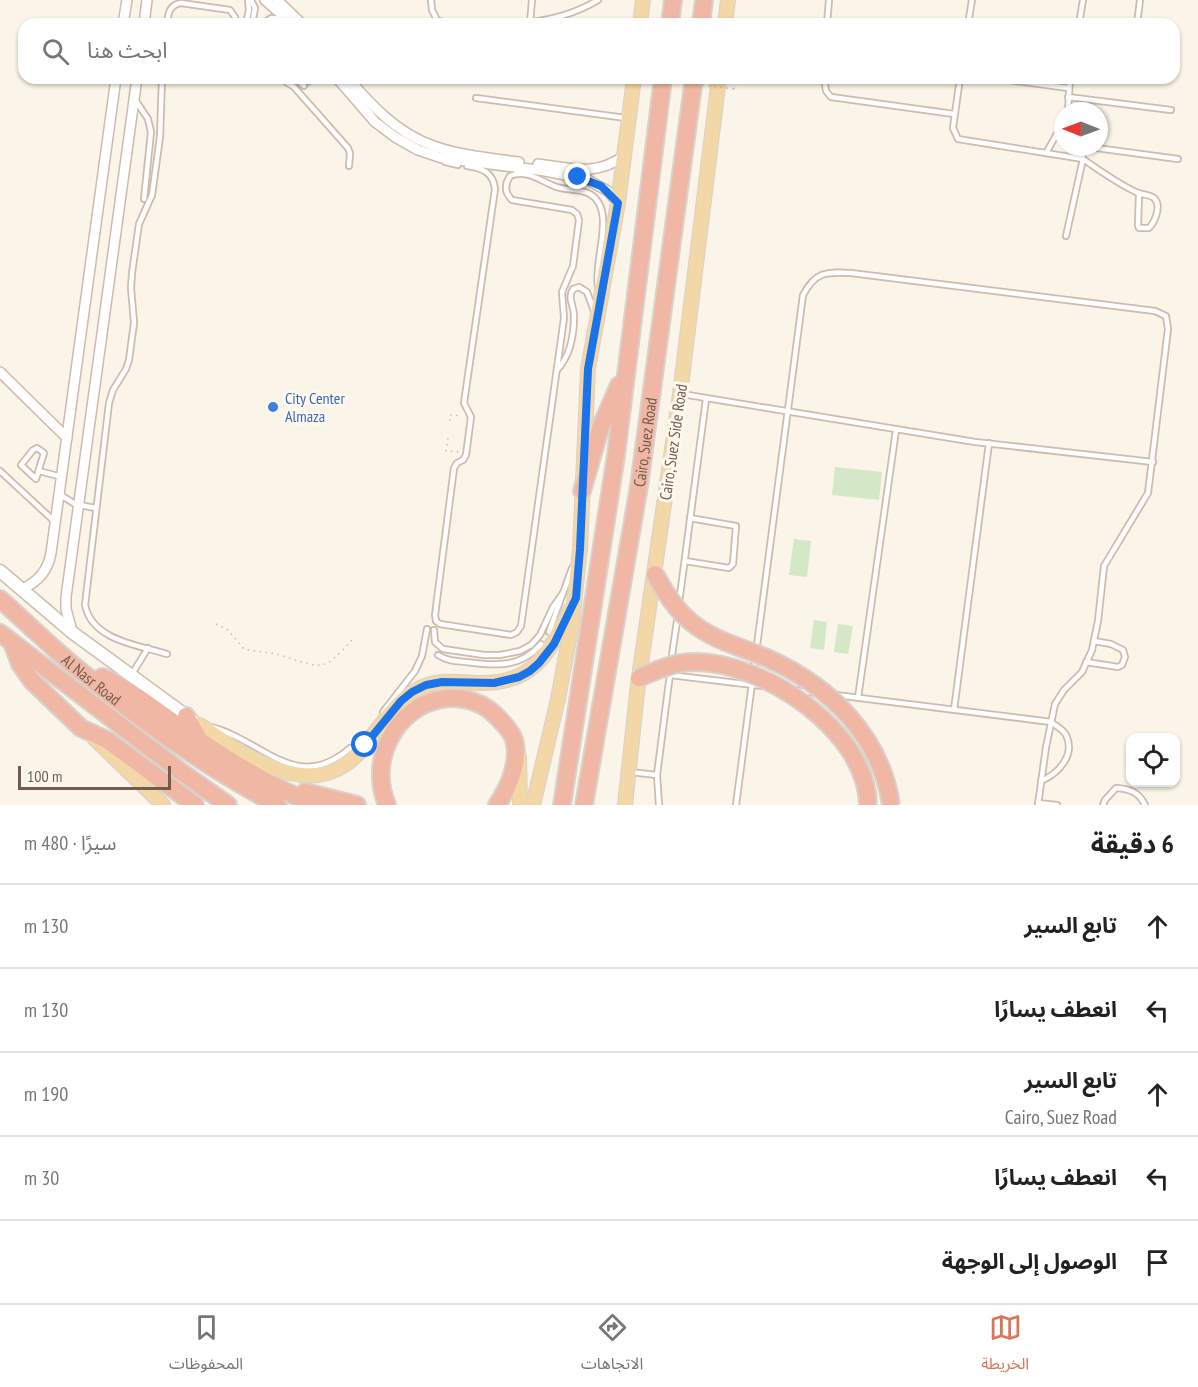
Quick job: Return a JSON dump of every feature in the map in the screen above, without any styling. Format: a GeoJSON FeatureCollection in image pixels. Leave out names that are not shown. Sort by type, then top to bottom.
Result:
{"type":"FeatureCollection","features":[{"type":"Feature","properties":{"kind":"highway"},"geometry":{"type":"LineString","coordinates":[[671,18],[673,0]]}},
{"type":"Feature","properties":{"kind":"highway"},"geometry":{"type":"LineString","coordinates":[[702,18],[704,0]]}},
{"type":"Feature","properties":{"kind":"highway","name":"Cairo, Suez Road"},"geometry":{"type":"LineString","coordinates":[[562,805],[602,555],[662,84]]}},
{"type":"Feature","properties":{"kind":"highway","name":"Cairo, Suez Road"},"geometry":{"type":"LineString","coordinates":[[584,805],[639,486],[693,84]]}},
{"type":"Feature","properties":{"kind":"highway"},"geometry":{"type":"LineString","coordinates":[[582,491],[600,429],[626,371]]}},
{"type":"Feature","properties":{"kind":"highway"},"geometry":{"type":"LineString","coordinates":[[655,574],[674,605],[701,630],[723,642],[753,652],[788,669],[821,690],[847,714],[874,751],[891,805]]}},
{"type":"Feature","properties":{"kind":"highway","name":"Al Nasr Road"},"geometry":{"type":"LineString","coordinates":[[0,598],[78,669],[196,747]]}},
{"type":"Feature","properties":{"kind":"highway"},"geometry":{"type":"LineString","coordinates":[[4,637],[32,681],[81,728],[107,740],[195,805]]}},
{"type":"Feature","properties":{"kind":"highway","name":"Al Nasr Road"},"geometry":{"type":"LineString","coordinates":[[4,637],[228,805]]}},
{"type":"Feature","properties":{"kind":"highway"},"geometry":{"type":"LineString","coordinates":[[639,678],[671,665],[706,662],[749,673],[779,687],[814,712],[844,743],[860,767],[867,788],[868,805]]}},
{"type":"Feature","properties":{"kind":"highway"},"geometry":{"type":"LineString","coordinates":[[387,805],[381,783],[384,754],[396,727],[417,707],[444,698],[473,701],[482,705],[498,717],[515,744],[513,773],[497,805]]}},
{"type":"Feature","properties":{"kind":"highway"},"geometry":{"type":"LineString","coordinates":[[186,716],[196,747],[230,778],[278,805]]}},
{"type":"Feature","properties":{"kind":"highway"},"geometry":{"type":"LineString","coordinates":[[196,747],[317,805]]}},
{"type":"Feature","properties":{"kind":"highway"},"geometry":{"type":"LineString","coordinates":[[269,782],[357,805]]}},
{"type":"Feature","properties":{"kind":"main road"},"geometry":{"type":"LineString","coordinates":[[641,18],[643,0]]}},
{"type":"Feature","properties":{"kind":"main road"},"geometry":{"type":"LineString","coordinates":[[726,18],[728,0]]}},
{"type":"Feature","properties":{"kind":"main road"},"geometry":{"type":"LineString","coordinates":[[200,725],[259,762],[287,772],[305,775],[326,774],[340,768],[357,755],[401,701],[412,692],[426,685],[450,682],[494,683],[519,677],[539,663],[554,644],[580,549],[586,393],[596,321],[618,203],[633,84]]}},
{"type":"Feature","properties":{"kind":"main road","name":"Cairo, Suez Side Road"},"geometry":{"type":"LineString","coordinates":[[625,805],[639,678],[680,394],[718,84]]}},
{"type":"Feature","properties":{"kind":"main road"},"geometry":{"type":"LineString","coordinates":[[533,805],[564,674],[569,596]]}},
{"type":"Feature","properties":{"kind":"main road"},"geometry":{"type":"LineString","coordinates":[[81,728],[163,805]]}},
{"type":"Feature","properties":{"kind":"main road"},"geometry":{"type":"LineString","coordinates":[[515,744],[520,764],[520,805]]}},
{"type":"Feature","properties":{"kind":"street"},"geometry":{"type":"LineString","coordinates":[[124,18],[127,0]]}},
{"type":"Feature","properties":{"kind":"street"},"geometry":{"type":"LineString","coordinates":[[145,18],[147,0]]}},
{"type":"Feature","properties":{"kind":"street"},"geometry":{"type":"LineString","coordinates":[[265,0],[285,18]]}},
{"type":"Feature","properties":{"kind":"street"},"geometry":{"type":"LineString","coordinates":[[277,0],[296,18]]}},
{"type":"Feature","properties":{"kind":"street"},"geometry":{"type":"LineString","coordinates":[[22,589],[36,581],[46,569],[51,553],[115,84]]}},
{"type":"Feature","properties":{"kind":"street"},"geometry":{"type":"LineString","coordinates":[[73,633],[66,609],[66,597],[136,84]]}},
{"type":"Feature","properties":{"kind":"street"},"geometry":{"type":"LineString","coordinates":[[342,84],[375,122],[401,141],[429,155],[586,179],[608,191],[618,203]]}},
{"type":"Feature","properties":{"kind":"street"},"geometry":{"type":"LineString","coordinates":[[353,84],[369,103],[393,124],[416,139],[442,150],[470,156],[587,170],[608,166],[625,155]]}},
{"type":"Feature","properties":{"kind":"street"},"geometry":{"type":"LineString","coordinates":[[0,372],[67,438]]}},
{"type":"Feature","properties":{"kind":"street"},"geometry":{"type":"LineString","coordinates":[[0,571],[73,633],[200,725]]}},
{"type":"Feature","properties":{"kind":"lane"},"geometry":{"type":"LineString","coordinates":[[247,18],[249,0]]}},
{"type":"Feature","properties":{"kind":"lane"},"geometry":{"type":"LineString","coordinates":[[249,0],[255,8],[253,18]]}},
{"type":"Feature","properties":{"kind":"lane"},"geometry":{"type":"LineString","coordinates":[[431,0],[436,18]]}},
{"type":"Feature","properties":{"kind":"lane"},"geometry":{"type":"LineString","coordinates":[[530,18],[532,0]]}},
{"type":"Feature","properties":{"kind":"lane"},"geometry":{"type":"LineString","coordinates":[[558,18],[583,9],[598,0]]}},
{"type":"Feature","properties":{"kind":"lane"},"geometry":{"type":"LineString","coordinates":[[828,18],[829,0]]}},
{"type":"Feature","properties":{"kind":"lane"},"geometry":{"type":"LineString","coordinates":[[969,18],[972,0]]}},
{"type":"Feature","properties":{"kind":"lane"},"geometry":{"type":"LineString","coordinates":[[1080,18],[1083,0]]}},
{"type":"Feature","properties":{"kind":"lane"},"geometry":{"type":"LineString","coordinates":[[1138,18],[1140,0]]}},
{"type":"Feature","properties":{"kind":"lane"},"geometry":{"type":"LineString","coordinates":[[168,18],[170,10],[177,2],[230,10],[235,18]]}},
{"type":"Feature","properties":{"kind":"lane"},"geometry":{"type":"LineString","coordinates":[[162,84],[160,137],[152,195],[140,224],[132,273],[134,323],[129,360],[113,390],[109,404],[85,597],[86,613],[101,632],[167,654]]}},
{"type":"Feature","properties":{"kind":"lane"},"geometry":{"type":"LineString","coordinates":[[289,84],[348,148],[349,166]]}},
{"type":"Feature","properties":{"kind":"lane"},"geometry":{"type":"LineString","coordinates":[[825,84],[826,92],[831,97],[954,114]]}},
{"type":"Feature","properties":{"kind":"lane"},"geometry":{"type":"LineString","coordinates":[[959,84],[953,128],[958,139],[1083,159],[1139,194],[1152,196],[1157,203],[1155,222],[1149,228],[1138,226],[1139,194]]}},
{"type":"Feature","properties":{"kind":"lane"},"geometry":{"type":"LineString","coordinates":[[1038,84],[1068,88]]}},
{"type":"Feature","properties":{"kind":"lane"},"geometry":{"type":"LineString","coordinates":[[1068,102],[1069,84]]}},
{"type":"Feature","properties":{"kind":"lane"},"geometry":{"type":"LineString","coordinates":[[1068,97],[1171,110]]}},
{"type":"Feature","properties":{"kind":"lane"},"geometry":{"type":"LineString","coordinates":[[134,98],[148,119],[151,132],[144,199]]}},
{"type":"Feature","properties":{"kind":"lane"},"geometry":{"type":"LineString","coordinates":[[476,98],[629,119]]}},
{"type":"Feature","properties":{"kind":"lane"},"geometry":{"type":"LineString","coordinates":[[1046,153],[1054,139]]}},
{"type":"Feature","properties":{"kind":"lane"},"geometry":{"type":"LineString","coordinates":[[1108,150],[1178,159]]}},
{"type":"Feature","properties":{"kind":"lane"},"geometry":{"type":"LineString","coordinates":[[429,155],[458,165]]}},
{"type":"Feature","properties":{"kind":"lane"},"geometry":{"type":"LineString","coordinates":[[1066,236],[1082,156]]}},
{"type":"Feature","properties":{"kind":"lane"},"geometry":{"type":"LineString","coordinates":[[467,166],[481,168],[488,172],[494,181],[495,189],[464,403],[471,417],[465,458],[454,468],[435,618],[437,623],[515,634],[521,626],[564,313],[562,292],[573,266],[579,217],[572,210],[512,200],[507,195],[506,188],[510,176],[532,175],[557,187],[583,191],[594,198],[602,208],[603,221],[597,277],[602,297]]}},
{"type":"Feature","properties":{"kind":"lane"},"geometry":{"type":"LineString","coordinates":[[736,805],[803,295],[810,282],[820,275],[831,272],[1155,311],[1166,316],[1168,328],[1148,493],[1104,566],[1094,641],[1082,672],[1064,690],[1055,704],[1038,804],[1057,805]]}},
{"type":"Feature","properties":{"kind":"lane"},"geometry":{"type":"LineString","coordinates":[[557,369],[566,358],[570,345],[574,318],[570,297],[573,289],[579,287],[587,291],[596,321]]}},
{"type":"Feature","properties":{"kind":"lane"},"geometry":{"type":"LineString","coordinates":[[680,394],[896,430],[1153,462]]}},
{"type":"Feature","properties":{"kind":"lane"},"geometry":{"type":"LineString","coordinates":[[659,805],[657,775],[706,399]]}},
{"type":"Feature","properties":{"kind":"lane"},"geometry":{"type":"LineString","coordinates":[[858,698],[896,430]]}},
{"type":"Feature","properties":{"kind":"lane"},"geometry":{"type":"LineString","coordinates":[[954,710],[989,443]]}},
{"type":"Feature","properties":{"kind":"lane"},"geometry":{"type":"LineString","coordinates":[[35,448],[44,452],[39,471],[35,479],[21,465],[35,448]]}},
{"type":"Feature","properties":{"kind":"lane"},"geometry":{"type":"LineString","coordinates":[[0,471],[56,522]]}},
{"type":"Feature","properties":{"kind":"lane"},"geometry":{"type":"LineString","coordinates":[[39,471],[62,477]]}},
{"type":"Feature","properties":{"kind":"lane"},"geometry":{"type":"LineString","coordinates":[[59,495],[79,505],[95,508]]}},
{"type":"Feature","properties":{"kind":"lane"},"geometry":{"type":"LineString","coordinates":[[685,561],[729,568],[733,564],[736,526],[690,518]]}},
{"type":"Feature","properties":{"kind":"lane"},"geometry":{"type":"LineString","coordinates":[[434,630],[435,642],[443,648],[492,655],[520,651],[531,645],[540,635],[553,607],[569,596]]}},
{"type":"Feature","properties":{"kind":"lane"},"geometry":{"type":"LineString","coordinates":[[549,632],[569,596]]}},
{"type":"Feature","properties":{"kind":"lane"},"geometry":{"type":"LineString","coordinates":[[372,736],[387,706],[415,670],[422,656],[427,628]]}},
{"type":"Feature","properties":{"kind":"lane"},"geometry":{"type":"LineString","coordinates":[[1086,662],[1118,667],[1122,665],[1125,657],[1124,650],[1111,644],[1094,641]]}},
{"type":"Feature","properties":{"kind":"lane"},"geometry":{"type":"LineString","coordinates":[[438,655],[449,660],[490,665],[508,664],[530,656],[542,644]]}},
{"type":"Feature","properties":{"kind":"lane"},"geometry":{"type":"LineString","coordinates":[[130,676],[148,648]]}},
{"type":"Feature","properties":{"kind":"lane"},"geometry":{"type":"LineString","coordinates":[[670,675],[1051,722],[1063,731],[1068,748],[1064,763],[1053,776],[1041,781]]}},
{"type":"Feature","properties":{"kind":"lane"},"geometry":{"type":"LineString","coordinates":[[200,725],[226,732],[273,757],[296,766],[321,765],[337,758],[350,748]]}},
{"type":"Feature","properties":{"kind":"lane"},"geometry":{"type":"LineString","coordinates":[[628,772],[657,775]]}},
{"type":"Feature","properties":{"kind":"lane"},"geometry":{"type":"LineString","coordinates":[[1102,805],[1110,793],[1116,789],[1124,789],[1135,791],[1141,796],[1145,805]]}},
{"type":"Feature","properties":{"kind":"path"},"geometry":{"type":"LineString","coordinates":[[693,84],[734,89],[735,84]]}},
{"type":"Feature","properties":{"kind":"path"},"geometry":{"type":"LineString","coordinates":[[450,421],[450,415],[471,417]]}},
{"type":"Feature","properties":{"kind":"path"},"geometry":{"type":"LineString","coordinates":[[448,438],[446,451],[466,453]]}},
{"type":"Feature","properties":{"kind":"path"},"geometry":{"type":"LineString","coordinates":[[216,624],[232,634],[244,650],[276,654],[311,666],[322,665],[332,660],[352,640]]}},
{"type":"Feature","properties":{"kind":"green space"},"geometry":{"type":"Polygon","coordinates":[[[835,467],[882,472],[879,500],[832,495],[835,467]]]}},
{"type":"Feature","properties":{"kind":"green space"},"geometry":{"type":"Polygon","coordinates":[[[794,539],[811,541],[807,577],[789,575],[794,539]]]}},
{"type":"Feature","properties":{"kind":"green space"},"geometry":{"type":"Polygon","coordinates":[[[814,620],[827,622],[824,650],[810,648],[814,620]]]}},
{"type":"Feature","properties":{"kind":"green space"},"geometry":{"type":"Polygon","coordinates":[[[838,624],[853,626],[848,654],[834,652],[838,624]]]}},
{"type":"Feature","properties":{"kind":"place","name":"City Center Almaza"},"geometry":{"type":"Point","coordinates":[273,407]}},
{"type":"Feature","properties":{"kind":"route"},"geometry":{"type":"LineString","coordinates":[[365,745],[401,701],[426,685],[442,682],[494,683],[507,681],[530,671],[554,644],[576,598],[588,369],[618,203],[601,186],[578,177]]}}]}
